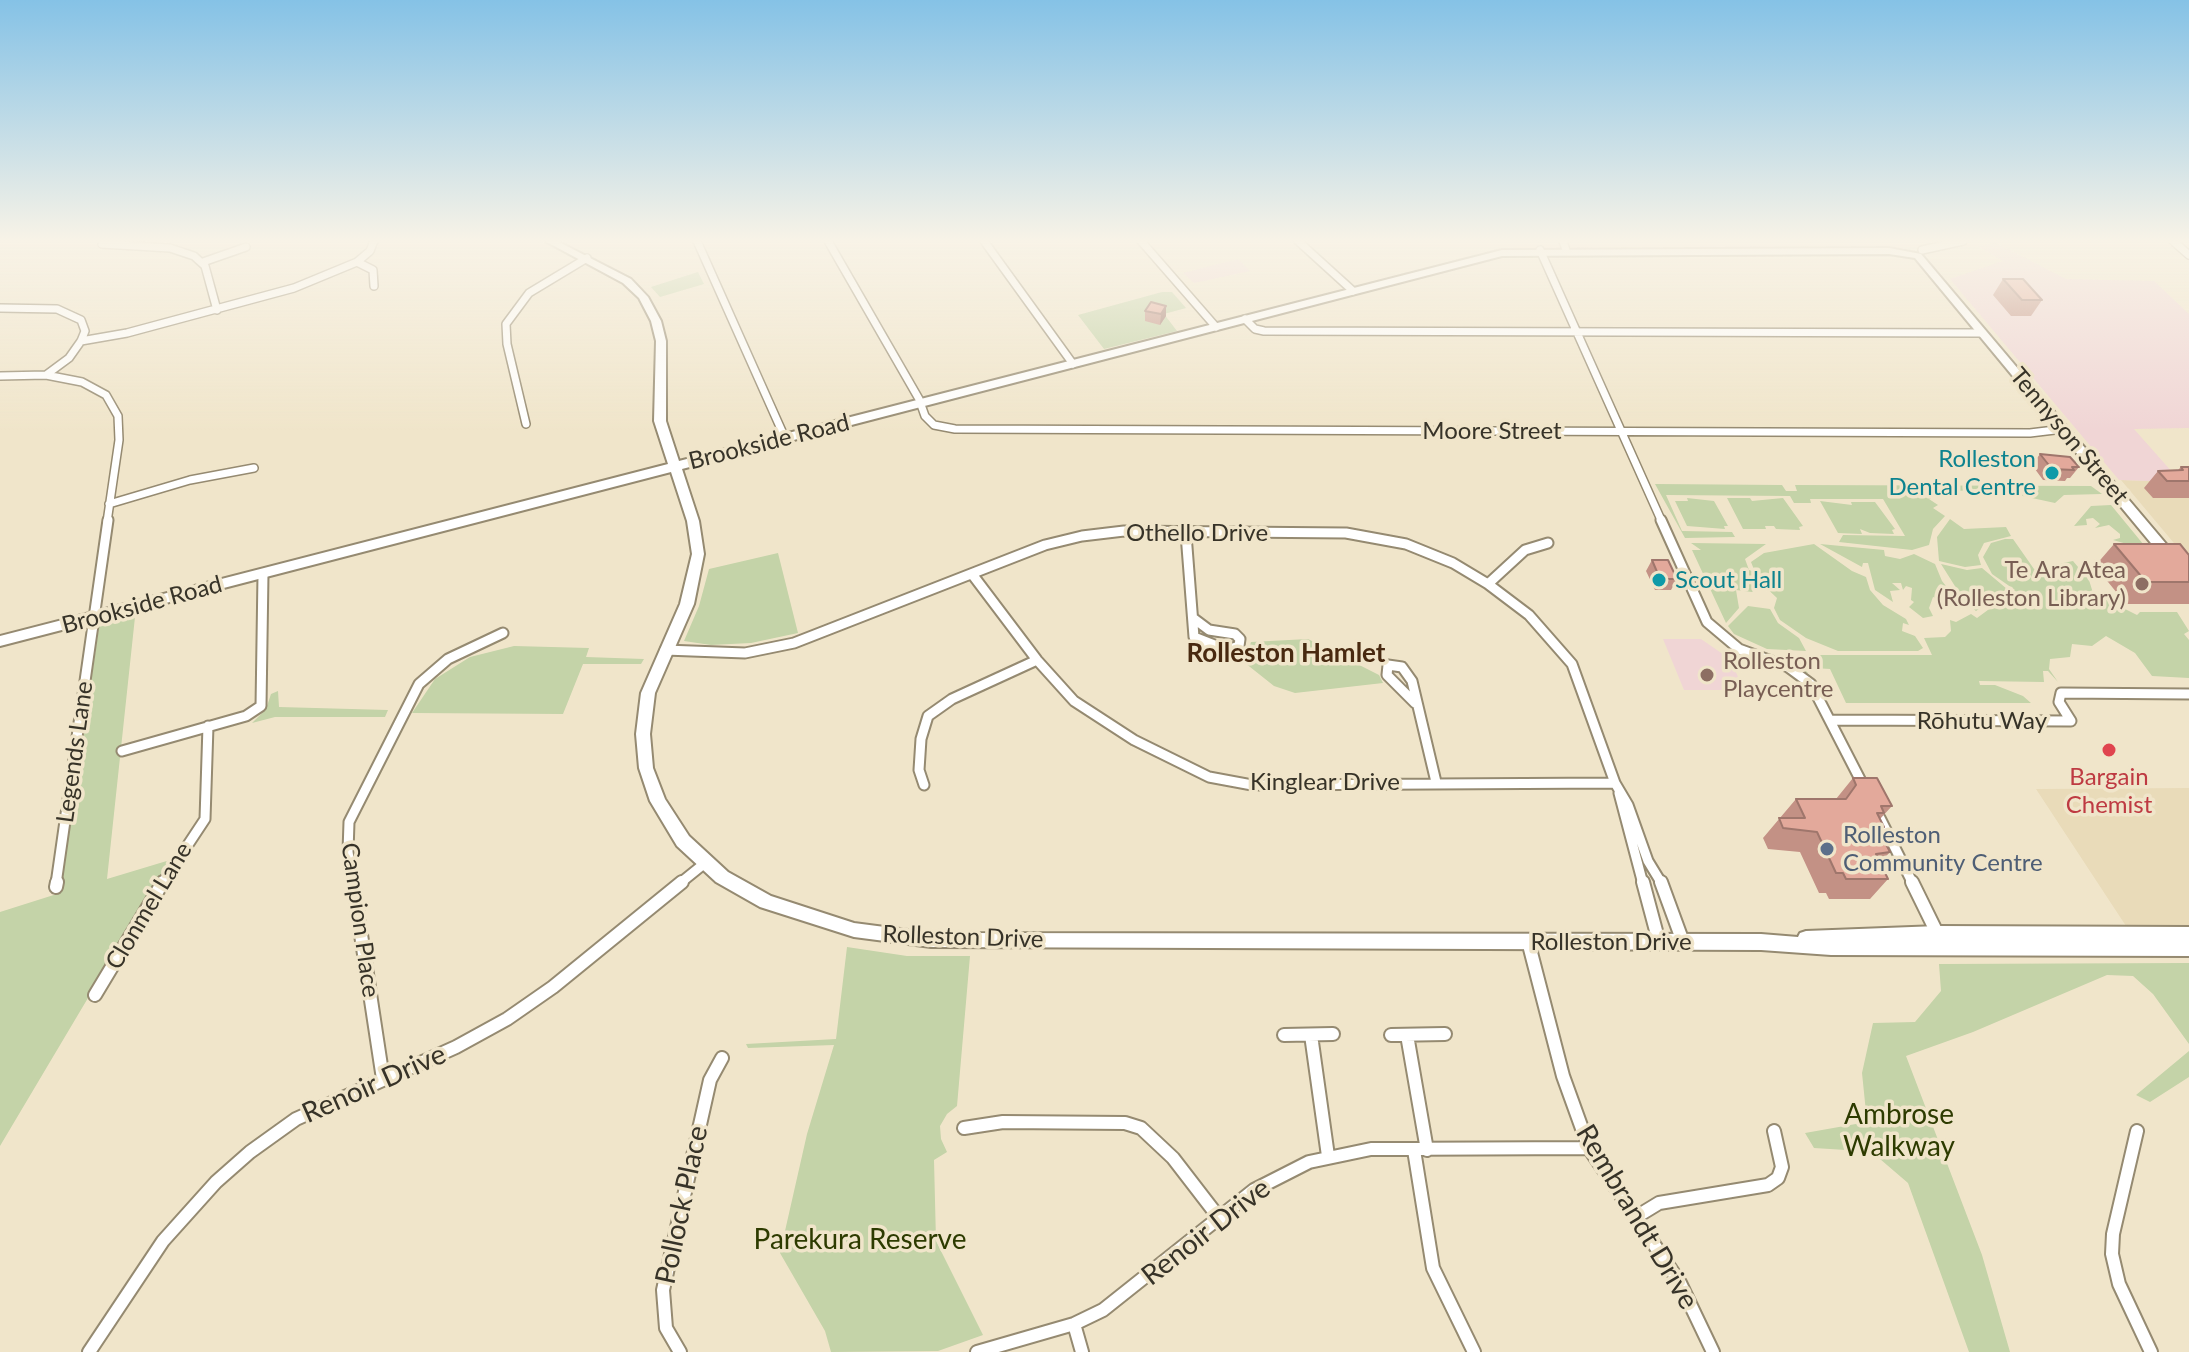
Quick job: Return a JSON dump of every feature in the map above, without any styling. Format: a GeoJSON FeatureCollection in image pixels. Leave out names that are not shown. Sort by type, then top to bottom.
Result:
{"type":"FeatureCollection","features":[{"type":"Feature","properties":{"kind":"street"},"geometry":{"type":"LineString","coordinates":[[215,304],[217,310]]}},
{"type":"Feature","properties":{"kind":"street"},"geometry":{"type":"LineString","coordinates":[[81,341],[120,335],[238,304]]}},
{"type":"Feature","properties":{"kind":"street"},"geometry":{"type":"LineString","coordinates":[[521,304],[506,324],[507,344],[526,424]]}},
{"type":"Feature","properties":{"kind":"street","name":"Rolleston Drive"},"geometry":{"type":"LineString","coordinates":[[645,304],[654,315],[661,341],[659,412],[694,524],[698,554],[688,600],[665,650],[645,706],[643,734],[646,768],[655,795],[671,825],[705,863],[747,893],[780,908],[844,928],[902,938],[1761,942],[1831,947],[1941,940],[2189,934]]}},
{"type":"Feature","properties":{"kind":"street"},"geometry":{"type":"LineString","coordinates":[[725,304],[785,438]]}},
{"type":"Feature","properties":{"kind":"street","name":"Moore Street"},"geometry":{"type":"LineString","coordinates":[[864,304],[930,423],[955,429],[1620,429],[2030,433],[2063,429]]}},
{"type":"Feature","properties":{"kind":"street"},"geometry":{"type":"LineString","coordinates":[[1030,304],[1073,364]]}},
{"type":"Feature","properties":{"kind":"street"},"geometry":{"type":"LineString","coordinates":[[1196,304],[1216,327]]}},
{"type":"Feature","properties":{"kind":"street","name":"Brookside Road"},"geometry":{"type":"LineString","coordinates":[[0,641],[1302,304]]}},
{"type":"Feature","properties":{"kind":"street"},"geometry":{"type":"LineString","coordinates":[[1564,304],[1707,622],[1739,649],[1788,667],[1804,677],[1815,690],[1869,797]]}},
{"type":"Feature","properties":{"kind":"street","name":"Tennyson Street"},"geometry":{"type":"LineString","coordinates":[[1960,304],[2189,580]]}},
{"type":"Feature","properties":{"kind":"street"},"geometry":{"type":"LineString","coordinates":[[0,308],[68,312],[84,325],[81,341],[46,375],[0,376]]}},
{"type":"Feature","properties":{"kind":"street"},"geometry":{"type":"LineString","coordinates":[[1245,319],[1253,328],[1264,331],[1982,333]]}},
{"type":"Feature","properties":{"kind":"street","name":"Legends Lane"},"geometry":{"type":"LineString","coordinates":[[46,375],[90,385],[106,395],[117,410],[119,440],[56,887]]}},
{"type":"Feature","properties":{"kind":"street"},"geometry":{"type":"LineString","coordinates":[[109,504],[190,480],[254,468]]}},
{"type":"Feature","properties":{"kind":"street","name":"Othello Drive"},"geometry":{"type":"LineString","coordinates":[[665,650],[745,653],[794,643],[1045,545],[1082,536],[1124,531],[1362,536],[1406,544],[1453,563],[1488,584],[1529,615],[1572,664],[1617,786],[1659,942]]}},
{"type":"Feature","properties":{"kind":"street"},"geometry":{"type":"LineString","coordinates":[[1186,534],[1193,633],[1198,641],[1230,650],[1239,646],[1240,639],[1235,634],[1209,630],[1193,618]]}},
{"type":"Feature","properties":{"kind":"street"},"geometry":{"type":"LineString","coordinates":[[1488,584],[1525,550],[1548,543]]}},
{"type":"Feature","properties":{"kind":"street"},"geometry":{"type":"LineString","coordinates":[[122,751],[250,714],[261,706],[263,574]]}},
{"type":"Feature","properties":{"kind":"street","name":"Kinglear Drive"},"geometry":{"type":"LineString","coordinates":[[972,574],[1037,660],[1089,713],[1146,747],[1209,777],[1252,785],[1436,782],[1617,786]]}},
{"type":"Feature","properties":{"kind":"street","name":"Campion Place"},"geometry":{"type":"LineString","coordinates":[[383,1079],[348,852],[349,822],[419,684],[452,656],[503,633]]}},
{"type":"Feature","properties":{"kind":"street"},"geometry":{"type":"LineString","coordinates":[[924,785],[919,770],[921,739],[928,716],[952,699],[1037,660]]}},
{"type":"Feature","properties":{"kind":"street","name":"Rōhutu Way"},"geometry":{"type":"LineString","coordinates":[[1831,720],[2076,721],[2058,699],[2061,693],[2187,694]]}},
{"type":"Feature","properties":{"kind":"street"},"geometry":{"type":"LineString","coordinates":[[1415,703],[1436,782]]}},
{"type":"Feature","properties":{"kind":"street","name":"Clonmel Lane"},"geometry":{"type":"LineString","coordinates":[[95,995],[191,836],[205,819],[208,726]]}},
{"type":"Feature","properties":{"kind":"street","name":"Othello Drive"},"geometry":{"type":"LineString","coordinates":[[1617,786],[1628,805],[1648,861],[1665,889],[1683,942]]}},
{"type":"Feature","properties":{"kind":"street"},"geometry":{"type":"LineString","coordinates":[[1876,811],[1941,940]]}},
{"type":"Feature","properties":{"kind":"street","name":"Renoir Drive"},"geometry":{"type":"LineString","coordinates":[[89,1352],[163,1241],[231,1168],[296,1119],[484,1034],[520,1011],[705,863]]}},
{"type":"Feature","properties":{"kind":"street","name":"Rolleston Drive"},"geometry":{"type":"LineString","coordinates":[[1941,940],[2189,948]]}},
{"type":"Feature","properties":{"kind":"street","name":"Rembrandt Drive"},"geometry":{"type":"LineString","coordinates":[[1528,941],[1566,1088],[1589,1148],[1680,1283],[1713,1352]]}},
{"type":"Feature","properties":{"kind":"street"},"geometry":{"type":"LineString","coordinates":[[1284,1035],[1333,1034]]}},
{"type":"Feature","properties":{"kind":"street"},"geometry":{"type":"LineString","coordinates":[[1391,1035],[1445,1034]]}},
{"type":"Feature","properties":{"kind":"street"},"geometry":{"type":"LineString","coordinates":[[1311,1035],[1328,1156]]}},
{"type":"Feature","properties":{"kind":"street"},"geometry":{"type":"LineString","coordinates":[[1407,1035],[1433,1268],[1474,1352]]}},
{"type":"Feature","properties":{"kind":"street","name":"Pollock Place"},"geometry":{"type":"LineString","coordinates":[[680,1352],[666,1328],[663,1290],[710,1080],[722,1058]]}},
{"type":"Feature","properties":{"kind":"street"},"geometry":{"type":"LineString","coordinates":[[964,1128],[1003,1122],[1125,1123],[1141,1128],[1173,1158],[1220,1219]]}},
{"type":"Feature","properties":{"kind":"street"},"geometry":{"type":"LineString","coordinates":[[1636,1217],[1659,1203],[1768,1185],[1778,1178],[1782,1167],[1774,1131]]}},
{"type":"Feature","properties":{"kind":"street"},"geometry":{"type":"LineString","coordinates":[[2137,1131],[2113,1234],[2112,1254],[2119,1284],[2151,1352]]}},
{"type":"Feature","properties":{"kind":"street","name":"Renoir Drive"},"geometry":{"type":"LineString","coordinates":[[977,1352],[1074,1324],[1134,1289],[1279,1175],[1328,1156],[1371,1149],[1589,1148]]}},
{"type":"Feature","properties":{"kind":"street"},"geometry":{"type":"LineString","coordinates":[[1074,1324],[1082,1352]]}},
{"type":"Feature","properties":{"kind":"shaded area"},"geometry":{"type":"Polygon","coordinates":[[[1971,304],[2178,304],[2189,314],[2189,428],[2134,429],[2181,482],[2119,480],[1971,304]]]}},
{"type":"Feature","properties":{"kind":"shaded area"},"geometry":{"type":"Polygon","coordinates":[[[2121,480],[2181,482],[2189,491],[2189,561],[2121,480]]]}},
{"type":"Feature","properties":{"kind":"shaded area","name":"Rolleston Playcentre"},"geometry":{"type":"Polygon","coordinates":[[[1663,639],[1701,639],[1730,659],[1744,690],[1684,690],[1663,639]]]}},
{"type":"Feature","properties":{"kind":"shaded area"},"geometry":{"type":"Polygon","coordinates":[[[2189,788],[2189,926],[2126,926],[2036,789],[2189,788]]]}},
{"type":"Feature","properties":{"kind":"green space"},"geometry":{"type":"Polygon","coordinates":[[[1118,304],[1183,304],[1186,308],[1164,314],[1177,331],[1104,349],[1078,315],[1118,304]]]}},
{"type":"Feature","properties":{"kind":"green space"},"geometry":{"type":"Polygon","coordinates":[[[1655,484],[1782,485],[1786,491],[1797,491],[1795,485],[2091,486],[2102,494],[2064,495],[2055,503],[1988,489],[1988,494],[1975,489],[1943,493],[1929,499],[1938,505],[1933,508],[1945,516],[1933,529],[1929,545],[1912,550],[1839,542],[1843,535],[1905,536],[1883,499],[1810,499],[1811,503],[1794,503],[1790,496],[1666,495],[1682,531],[1732,532],[1735,537],[1685,538],[1655,484]]]}},
{"type":"Feature","properties":{"kind":"green space"},"geometry":{"type":"Polygon","coordinates":[[[1687,498],[1714,501],[1728,526],[1724,526],[1725,529],[1687,526],[1675,501],[1688,501],[1687,498]]]}},
{"type":"Feature","properties":{"kind":"green space"},"geometry":{"type":"Polygon","coordinates":[[[1727,498],[1750,498],[1752,501],[1783,498],[1803,526],[1799,527],[1800,530],[1776,529],[1774,526],[1743,529],[1727,498]]]}},
{"type":"Feature","properties":{"kind":"green space"},"geometry":{"type":"Polygon","coordinates":[[[1820,501],[1852,505],[1851,502],[1875,502],[1895,529],[1892,530],[1894,534],[1870,533],[1860,529],[1862,534],[1838,533],[1820,501]]]}},
{"type":"Feature","properties":{"kind":"green space"},"geometry":{"type":"Polygon","coordinates":[[[2111,505],[2148,550],[2113,540],[2120,538],[2120,534],[2109,525],[2095,528],[2100,524],[2093,518],[2086,519],[2087,525],[2074,526],[2091,506],[2111,505]]]}},
{"type":"Feature","properties":{"kind":"green space"},"geometry":{"type":"Polygon","coordinates":[[[1950,519],[1964,529],[2006,527],[2011,536],[1984,543],[1978,555],[1981,565],[1965,567],[1939,561],[1937,537],[1950,519]]]}},
{"type":"Feature","properties":{"kind":"green space"},"geometry":{"type":"Polygon","coordinates":[[[2013,539],[2034,569],[2073,561],[2089,580],[2093,593],[2137,615],[2140,612],[2177,612],[2189,631],[2184,634],[2189,640],[2189,678],[2152,676],[2135,653],[2106,636],[2092,646],[2072,644],[2070,657],[2050,659],[2049,669],[2058,682],[2048,671],[2043,671],[2044,682],[1979,681],[1980,685],[1995,685],[2023,696],[2031,703],[1846,703],[1830,669],[1814,668],[1807,673],[1776,655],[1932,655],[1924,638],[1945,637],[1951,631],[1950,620],[1956,622],[1971,614],[1977,618],[2015,590],[1992,574],[1983,557],[1991,543],[2013,539]]]}},
{"type":"Feature","properties":{"kind":"green space"},"geometry":{"type":"Polygon","coordinates":[[[1691,543],[1766,544],[1745,559],[1749,570],[1755,572],[1751,562],[1764,553],[1814,544],[1852,571],[1866,577],[1870,590],[1883,605],[1906,619],[1909,625],[1903,623],[1902,631],[1915,636],[1923,648],[1918,651],[1838,651],[1806,638],[1780,620],[1774,608],[1777,598],[1761,583],[1752,592],[1736,590],[1739,608],[1726,623],[1692,550],[1701,550],[1691,543]]]}},
{"type":"Feature","properties":{"kind":"green space"},"geometry":{"type":"Polygon","coordinates":[[[1820,544],[1884,550],[1885,556],[1900,559],[1914,554],[1935,564],[1942,581],[1963,607],[1933,597],[1929,608],[1933,616],[1923,618],[1909,607],[1914,602],[1911,600],[1912,588],[1906,586],[1903,590],[1901,583],[1892,583],[1900,590],[1890,591],[1893,602],[1875,590],[1868,563],[1863,563],[1862,567],[1820,544]]]}},
{"type":"Feature","properties":{"kind":"green space"},"geometry":{"type":"Polygon","coordinates":[[[778,553],[798,633],[751,643],[711,645],[684,641],[699,606],[709,569],[778,553]]]}},
{"type":"Feature","properties":{"kind":"green space"},"geometry":{"type":"Polygon","coordinates":[[[1941,564],[1967,570],[1982,568],[2007,589],[1976,611],[1965,602],[1941,564]]]}},
{"type":"Feature","properties":{"kind":"green space"},"geometry":{"type":"Polygon","coordinates":[[[1748,606],[1770,609],[1778,623],[1799,638],[1806,651],[1767,649],[1734,634],[1728,626],[1748,606]]]}},
{"type":"Feature","properties":{"kind":"green space"},"geometry":{"type":"Polygon","coordinates":[[[135,617],[107,879],[170,860],[0,1146],[0,912],[60,893],[99,627],[135,617]]]}},
{"type":"Feature","properties":{"kind":"green space"},"geometry":{"type":"Polygon","coordinates":[[[1308,639],[1379,675],[1383,683],[1295,693],[1274,686],[1240,659],[1248,652],[1251,642],[1308,639]]]}},
{"type":"Feature","properties":{"kind":"green space"},"geometry":{"type":"Polygon","coordinates":[[[514,646],[589,648],[586,657],[644,659],[641,664],[583,664],[563,714],[412,713],[435,679],[470,657],[514,646]]]}},
{"type":"Feature","properties":{"kind":"green space"},"geometry":{"type":"Polygon","coordinates":[[[278,691],[279,707],[388,710],[385,717],[275,717],[252,723],[266,709],[271,694],[278,691]]]}},
{"type":"Feature","properties":{"kind":"green space","name":"Parekura Reserve"},"geometry":{"type":"Polygon","coordinates":[[[847,947],[907,956],[970,956],[957,1106],[947,1114],[940,1126],[941,1139],[947,1152],[934,1160],[936,1241],[983,1335],[938,1351],[831,1352],[825,1331],[780,1253],[807,1134],[834,1045],[748,1048],[746,1044],[836,1039],[847,947]]]}},
{"type":"Feature","properties":{"kind":"green space","name":"Ambrose Walkway"},"geometry":{"type":"Polygon","coordinates":[[[2189,963],[2189,1044],[2153,994],[2133,976],[2107,975],[1973,1032],[1906,1056],[1982,1255],[2010,1352],[1969,1352],[1908,1183],[1880,1159],[1862,1151],[1814,1148],[1805,1133],[1867,1122],[1862,1073],[1873,1023],[1915,1022],[1941,991],[1939,964],[2189,963]]]}},
{"type":"Feature","properties":{"kind":"green space"},"geometry":{"type":"Polygon","coordinates":[[[2189,1051],[2189,1077],[2150,1102],[2136,1095],[2189,1051]]]}},
{"type":"Feature","properties":{"kind":"building"},"geometry":{"type":"Polygon","coordinates":[[[1150,304],[1166,306],[1161,314],[1145,311],[1150,304]]]}},
{"type":"Feature","properties":{"kind":"building"},"geometry":{"type":"Polygon","coordinates":[[[2040,454],[2070,457],[2079,467],[2072,467],[2074,470],[2052,469],[2040,454]]]}},
{"type":"Feature","properties":{"kind":"building"},"geometry":{"type":"Polygon","coordinates":[[[2181,467],[2189,467],[2189,481],[2167,481],[2158,471],[2183,470],[2181,467]]]}},
{"type":"Feature","properties":{"kind":"building"},"geometry":{"type":"Polygon","coordinates":[[[2114,544],[2180,544],[2189,555],[2189,582],[2146,582],[2114,544]]]}},
{"type":"Feature","properties":{"kind":"building"},"geometry":{"type":"Polygon","coordinates":[[[1652,560],[1668,560],[1677,579],[1660,579],[1652,560]]]}},
{"type":"Feature","properties":{"kind":"building"},"geometry":{"type":"Polygon","coordinates":[[[1853,778],[1877,778],[1892,806],[1881,806],[1884,813],[1877,813],[1884,827],[1877,827],[1890,852],[1876,854],[1888,879],[1846,879],[1843,873],[1836,873],[1817,832],[1783,828],[1779,818],[1805,818],[1796,799],[1846,799],[1856,785],[1853,778]]]}},
{"type":"Feature","properties":{"kind":"place","name":"Rolleston Dental Centre"},"geometry":{"type":"Point","coordinates":[2052,473]}},
{"type":"Feature","properties":{"kind":"place","name":"Scout Hall"},"geometry":{"type":"Point","coordinates":[1659,580]}},
{"type":"Feature","properties":{"kind":"place","name":"Te Ara Atea (Rolleston Library)"},"geometry":{"type":"Point","coordinates":[2142,584]}},
{"type":"Feature","properties":{"kind":"place","name":"Rolleston Playcentre"},"geometry":{"type":"Point","coordinates":[1707,675]}},
{"type":"Feature","properties":{"kind":"place","name":"Bargain Chemist"},"geometry":{"type":"Point","coordinates":[2109,750]}},
{"type":"Feature","properties":{"kind":"place","name":"Rolleston Community Centre"},"geometry":{"type":"Point","coordinates":[1827,849]}},
{"type":"Feature","properties":{"kind":"district","name":"Rolleston Hamlet"},"geometry":{"type":"Point","coordinates":[1286,654]}}]}
